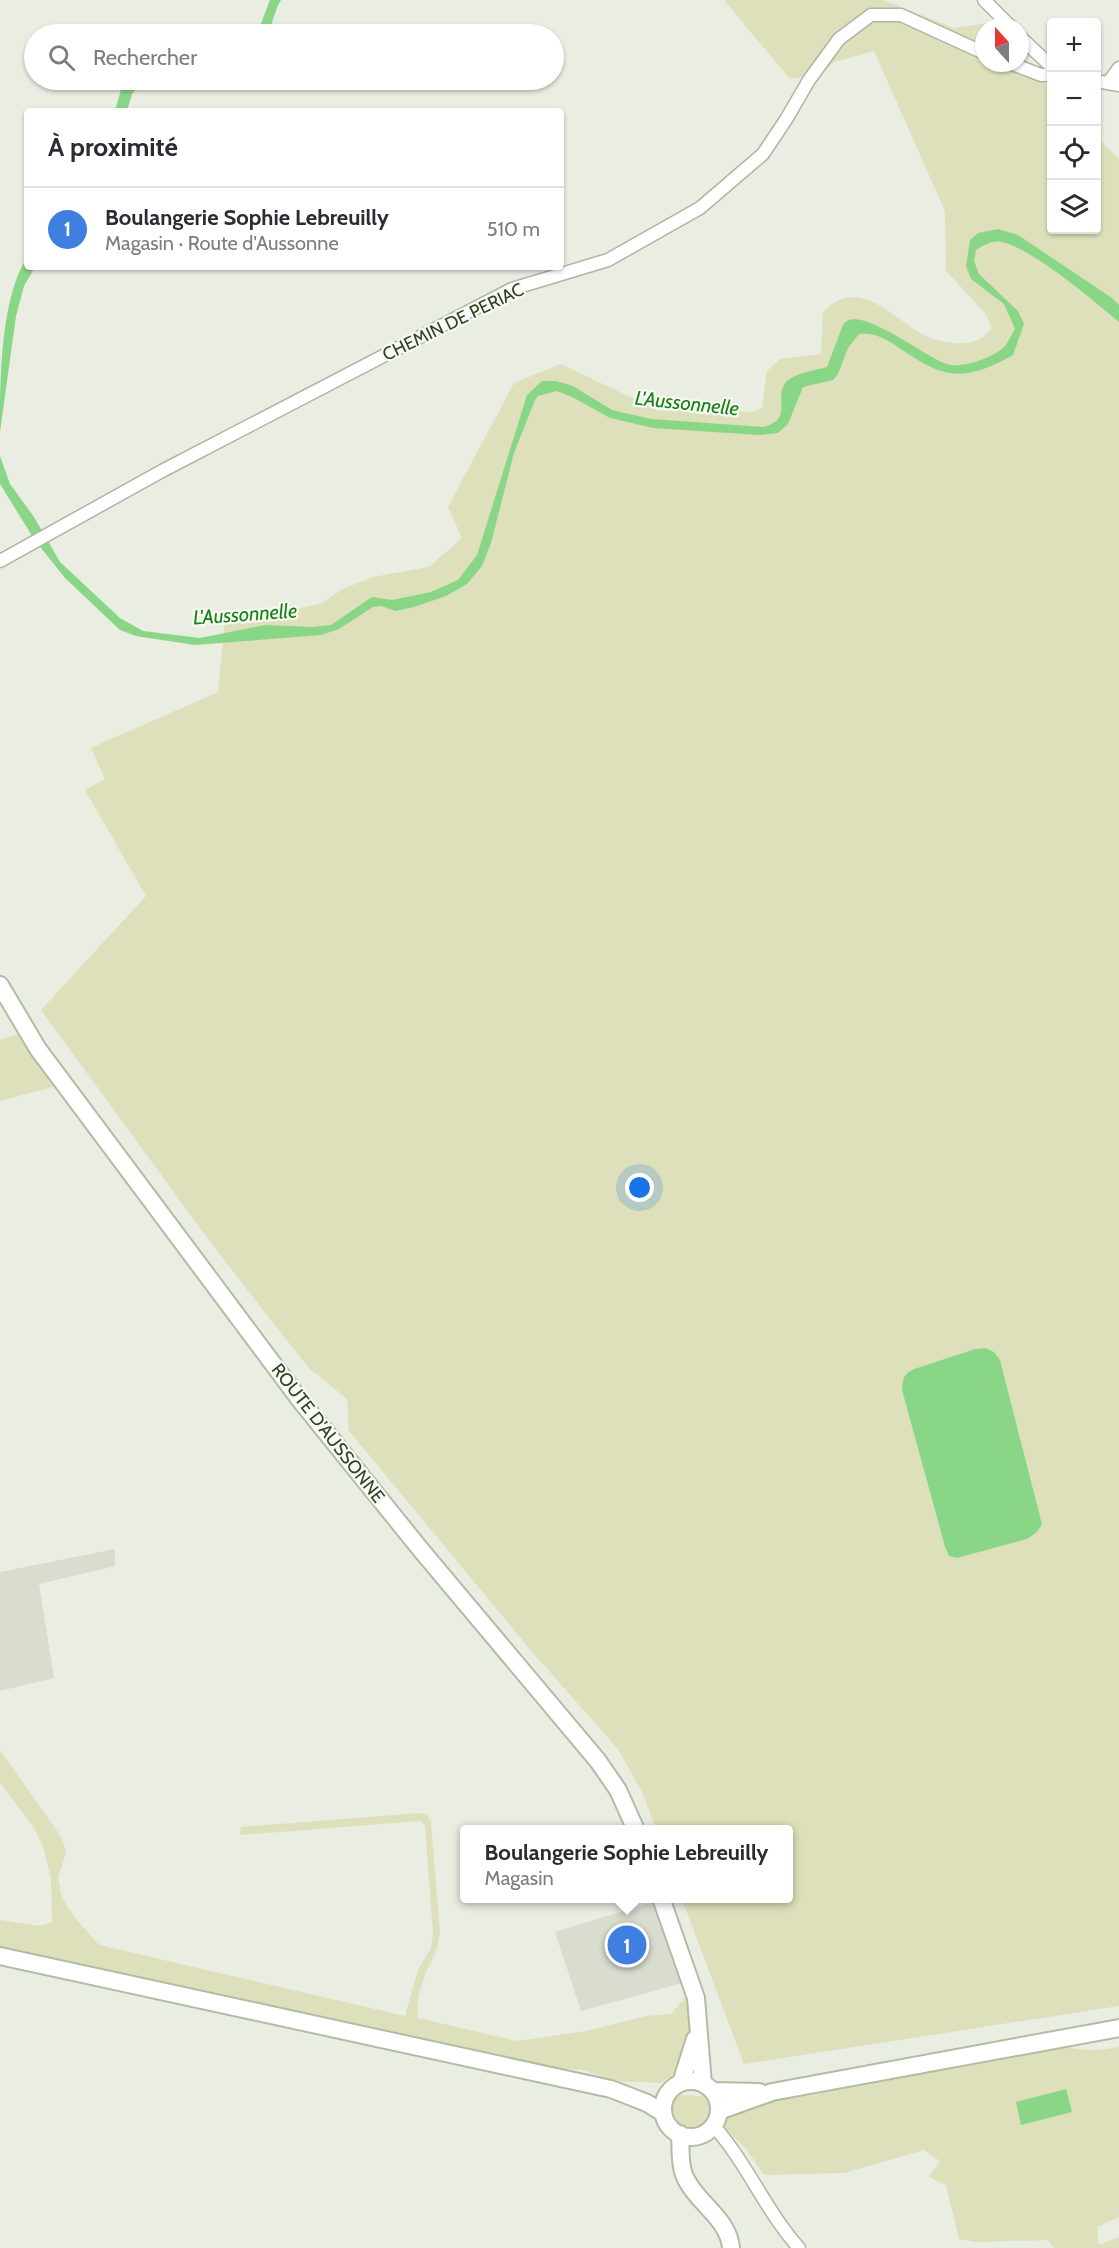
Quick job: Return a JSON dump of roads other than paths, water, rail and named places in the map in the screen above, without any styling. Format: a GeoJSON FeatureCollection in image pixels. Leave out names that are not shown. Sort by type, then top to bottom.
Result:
{"type":"FeatureCollection","features":[{"type":"Feature","properties":{"kind":"main road","name":"ROUTE D'AUSSONNE"},"geometry":{"type":"LineString","coordinates":[[2,992],[45,1059],[300,1400],[421,1550],[597,1761],[618,1790],[634,1825]]}},
{"type":"Feature","properties":{"kind":"main road"},"geometry":{"type":"LineString","coordinates":[[663,1903],[696,1998],[708,2087],[718,2104],[711,2124],[691,2158],[694,2193]]}},
{"type":"Feature","properties":{"kind":"main road"},"geometry":{"type":"LineString","coordinates":[[0,1956],[190,1995],[611,2089],[647,2103],[663,2113],[672,2129],[687,2136],[772,2092]]}},
{"type":"Feature","properties":{"kind":"main road"},"geometry":{"type":"LineString","coordinates":[[663,2113],[664,2101],[675,2087],[692,2053],[699,2024]]}},
{"type":"Feature","properties":{"kind":"main road"},"geometry":{"type":"LineString","coordinates":[[611,2089],[675,2087],[688,2081],[708,2087],[772,2092],[1117,2028]]}},
{"type":"Feature","properties":{"kind":"main road"},"geometry":{"type":"LineString","coordinates":[[680,2134],[683,2171],[686,2180],[726,2231],[731,2248]]}},
{"type":"Feature","properties":{"kind":"street"},"geometry":{"type":"LineString","coordinates":[[984,0],[1002,18]]}},
{"type":"Feature","properties":{"kind":"street","name":"CHEMIN DE PERIAC"},"geometry":{"type":"LineString","coordinates":[[0,561],[154,476],[512,289],[608,260],[700,208],[763,154],[809,80],[839,39],[871,15],[901,15],[975,49]]}},
{"type":"Feature","properties":{"kind":"street"},"geometry":{"type":"LineString","coordinates":[[1029,45],[1047,62]]}},
{"type":"Feature","properties":{"kind":"street"},"geometry":{"type":"LineString","coordinates":[[1108,83],[1119,68]]}},
{"type":"Feature","properties":{"kind":"street"},"geometry":{"type":"LineString","coordinates":[[1029,70],[1047,75]]}},
{"type":"Feature","properties":{"kind":"street"},"geometry":{"type":"LineString","coordinates":[[711,2124],[745,2166],[766,2205],[798,2248]]}},
{"type":"Feature","properties":{"kind":"place","name":"Boulangerie Sophie Lebreuilly"},"geometry":{"type":"Point","coordinates":[627,1945]}},
{"type":"Feature","properties":{"kind":"water label","name":"L'Aussonnelle"},"geometry":{"type":"Point","coordinates":[687,403]}},
{"type":"Feature","properties":{"kind":"water label","name":"L'Aussonnelle"},"geometry":{"type":"Point","coordinates":[245,614]}}]}
